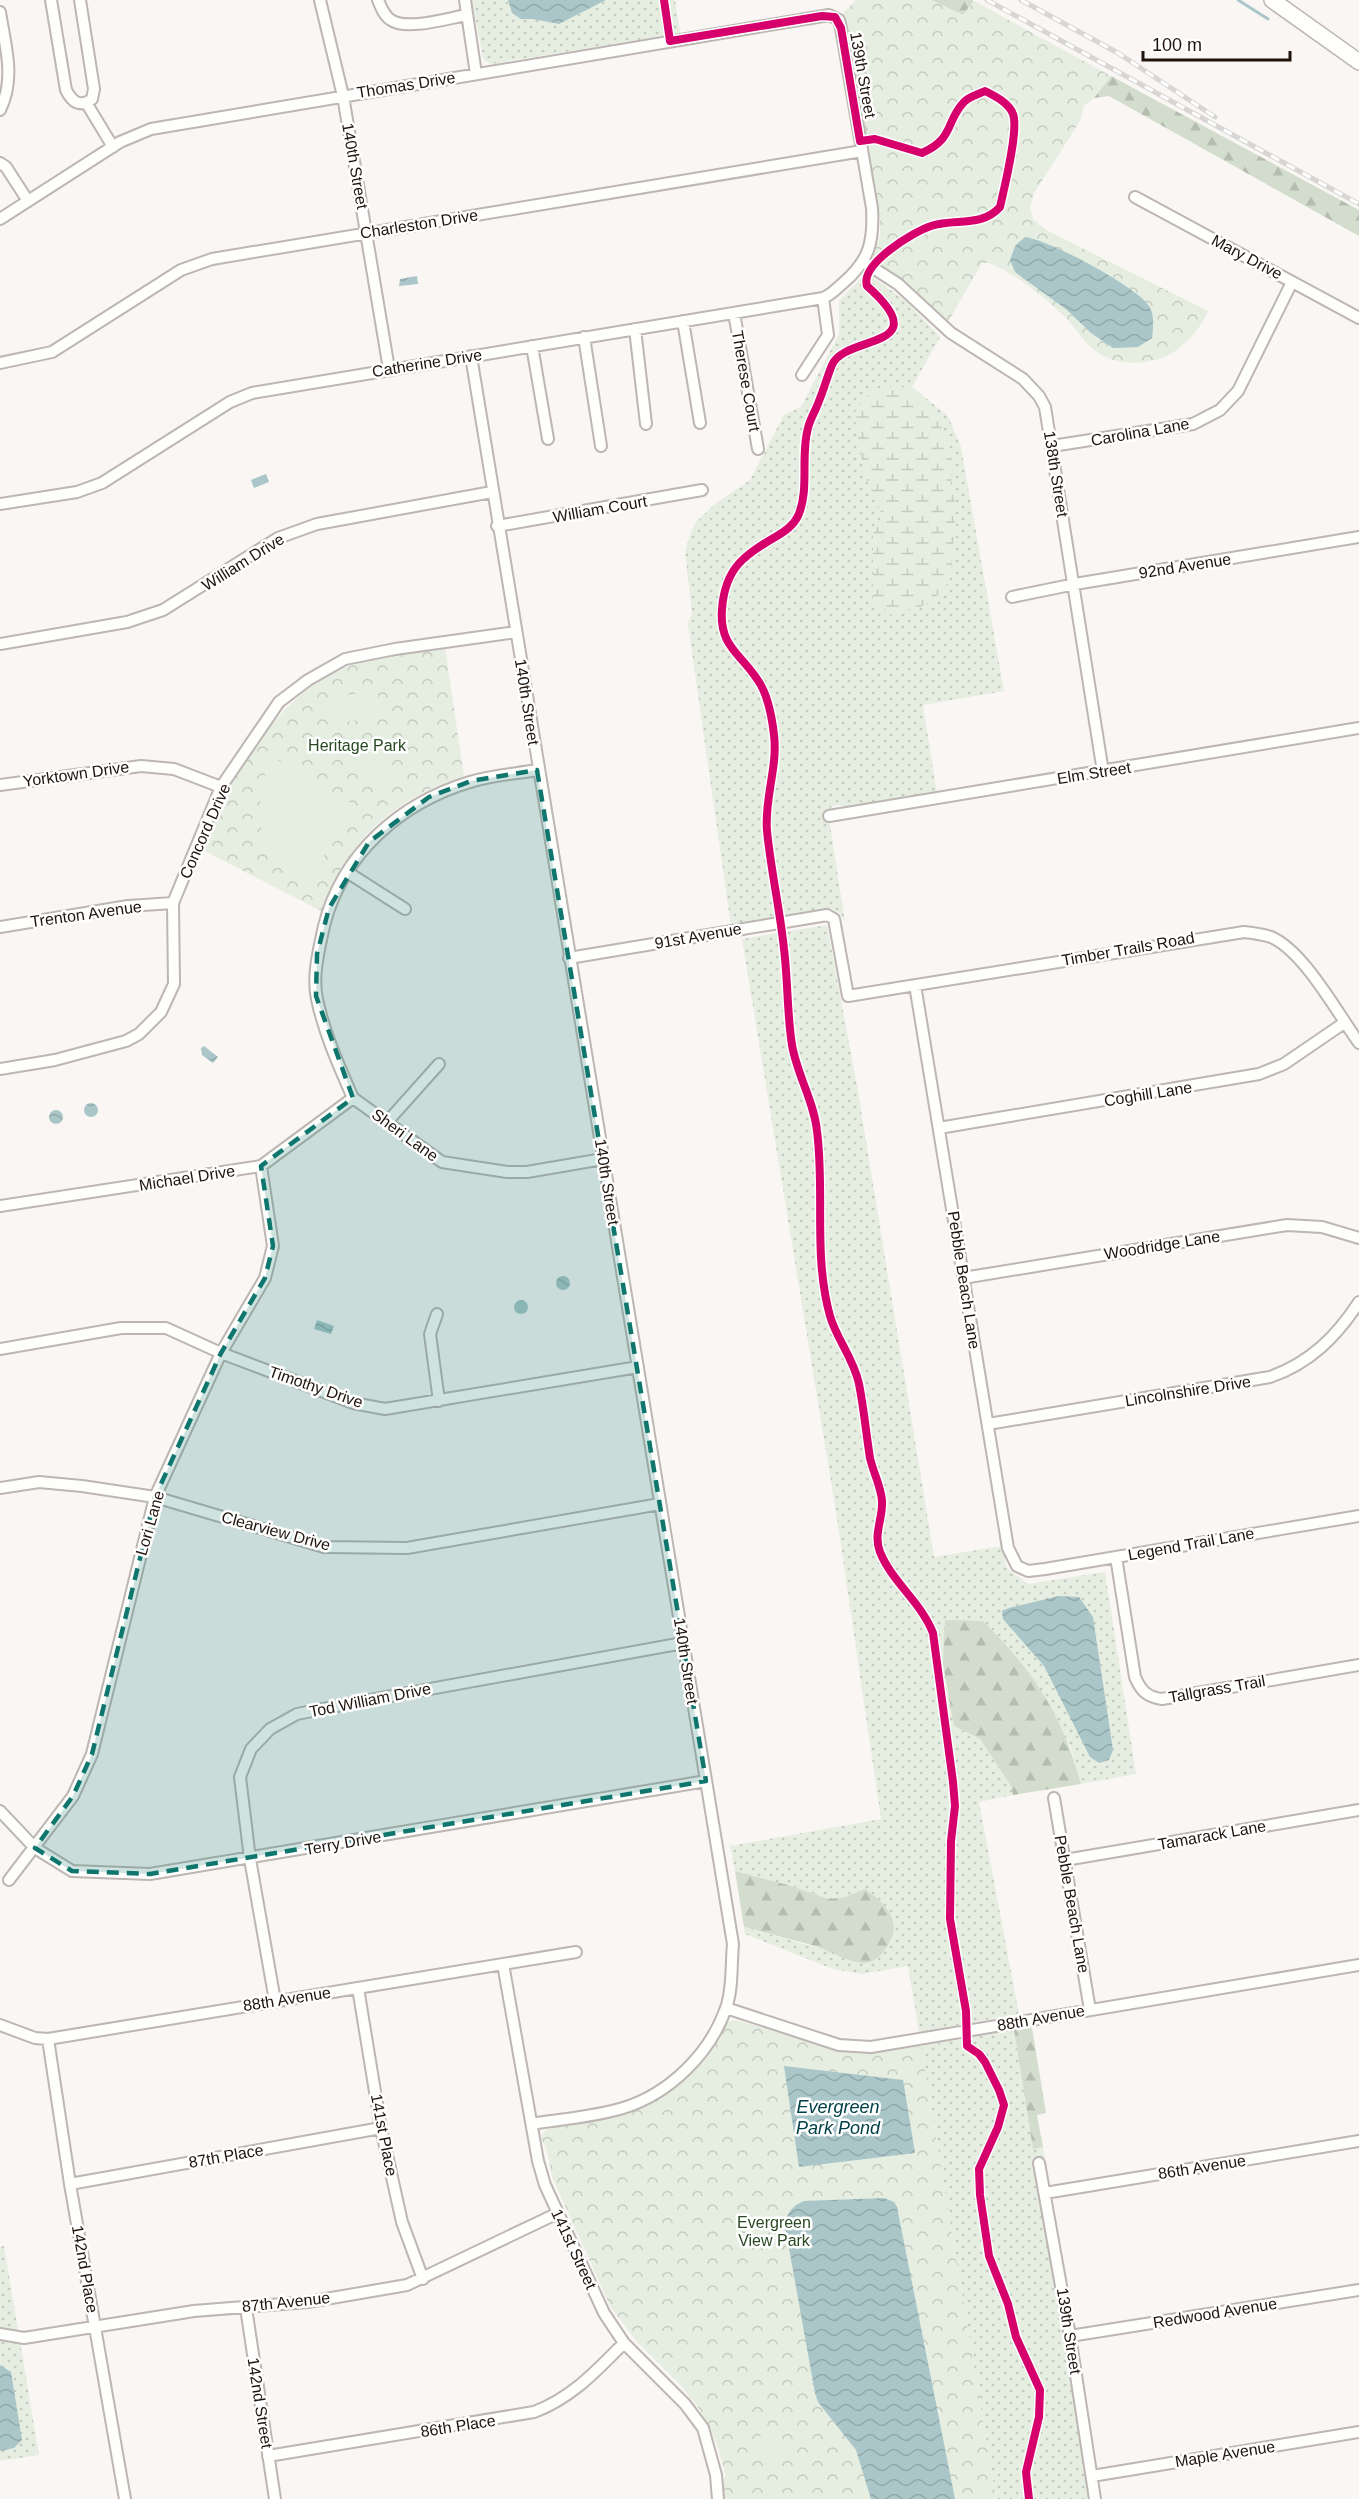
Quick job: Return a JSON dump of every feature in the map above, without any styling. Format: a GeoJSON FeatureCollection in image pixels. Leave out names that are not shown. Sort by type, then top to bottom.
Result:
{"type":"FeatureCollection","features":[{"type":"Feature","properties":{"kind":"main road"},"geometry":{"type":"LineString","coordinates":[[1272,0],[1359,62]]}},
{"type":"Feature","properties":{"kind":"street"},"geometry":{"type":"LineString","coordinates":[[51,0],[66,90],[70,99],[77,104],[87,104],[92,99],[94,90],[80,0]]}},
{"type":"Feature","properties":{"kind":"street","name":"140th Street"},"geometry":{"type":"LineString","coordinates":[[320,0],[343,96],[389,369]]}},
{"type":"Feature","properties":{"kind":"street"},"geometry":{"type":"LineString","coordinates":[[378,0],[385,15],[403,26],[467,15]]}},
{"type":"Feature","properties":{"kind":"street"},"geometry":{"type":"LineString","coordinates":[[465,0],[477,74]]}},
{"type":"Feature","properties":{"kind":"street"},"geometry":{"type":"LineString","coordinates":[[0,12],[10,75],[6,97],[0,110]]}},
{"type":"Feature","properties":{"kind":"street","name":"Thomas Drive"},"geometry":{"type":"LineString","coordinates":[[0,219],[113,147],[151,129],[822,16],[835,16]]}},
{"type":"Feature","properties":{"kind":"street","name":"139th Street"},"geometry":{"type":"LineString","coordinates":[[835,16],[842,28],[873,229],[864,262]]}},
{"type":"Feature","properties":{"kind":"street"},"geometry":{"type":"LineString","coordinates":[[87,104],[113,147]]}},
{"type":"Feature","properties":{"kind":"street","name":"Charleston Drive"},"geometry":{"type":"LineString","coordinates":[[0,363],[52,352],[181,270],[212,259],[862,151]]}},
{"type":"Feature","properties":{"kind":"street"},"geometry":{"type":"LineString","coordinates":[[0,163],[6,167],[28,201]]}},
{"type":"Feature","properties":{"kind":"street","name":"Mary Drive"},"geometry":{"type":"LineString","coordinates":[[1135,197],[1359,318]]}},
{"type":"Feature","properties":{"kind":"street","name":"Catherine Drive"},"geometry":{"type":"LineString","coordinates":[[0,504],[78,492],[102,483],[230,402],[252,393],[823,298],[856,272],[864,262]]}},
{"type":"Feature","properties":{"kind":"street","name":"138th Street"},"geometry":{"type":"LineString","coordinates":[[864,262],[898,284],[938,324],[1032,387],[1045,407],[1075,584],[1103,772]]}},
{"type":"Feature","properties":{"kind":"street","name":"Carolina Lane"},"geometry":{"type":"LineString","coordinates":[[1052,446],[1193,424],[1220,410],[1238,390],[1292,282]]}},
{"type":"Feature","properties":{"kind":"street"},"geometry":{"type":"LineString","coordinates":[[802,375],[828,335],[823,298]]}},
{"type":"Feature","properties":{"kind":"street","name":"Therese Court"},"geometry":{"type":"LineString","coordinates":[[734,313],[758,449]]}},
{"type":"Feature","properties":{"kind":"street"},"geometry":{"type":"LineString","coordinates":[[683,321],[700,423]]}},
{"type":"Feature","properties":{"kind":"street"},"geometry":{"type":"LineString","coordinates":[[635,329],[646,424]]}},
{"type":"Feature","properties":{"kind":"street"},"geometry":{"type":"LineString","coordinates":[[584,337],[601,446]]}},
{"type":"Feature","properties":{"kind":"street"},"geometry":{"type":"LineString","coordinates":[[532,346],[548,439]]}},
{"type":"Feature","properties":{"kind":"street","name":"140th Street"},"geometry":{"type":"LineString","coordinates":[[471,356],[537,770],[733,1944],[726,2008]]}},
{"type":"Feature","properties":{"kind":"street","name":"William Court"},"geometry":{"type":"LineString","coordinates":[[497,526],[702,490]]}},
{"type":"Feature","properties":{"kind":"street","name":"William Drive"},"geometry":{"type":"LineString","coordinates":[[0,644],[127,622],[163,610],[278,538],[316,524],[492,492]]}},
{"type":"Feature","properties":{"kind":"street","name":"92nd Avenue"},"geometry":{"type":"LineString","coordinates":[[1012,597],[1075,584],[1359,537]]}},
{"type":"Feature","properties":{"kind":"street","name":"Concord Drive"},"geometry":{"type":"LineString","coordinates":[[0,1069],[55,1060],[126,1041],[152,1023],[169,999],[174,984],[173,903],[221,787],[279,702],[308,680],[345,659],[395,649],[516,632]]}},
{"type":"Feature","properties":{"kind":"street","name":"Elm Street"},"geometry":{"type":"LineString","coordinates":[[829,816],[1359,728]]}},
{"type":"Feature","properties":{"kind":"street","name":"Yorktown Drive"},"geometry":{"type":"LineString","coordinates":[[0,785],[141,766],[174,769],[221,787]]}},
{"type":"Feature","properties":{"kind":"street"},"geometry":{"type":"LineString","coordinates":[[353,1098],[331,1049],[316,996],[317,954],[329,908],[347,872],[369,842],[388,824],[429,797],[471,781],[537,770]]}},
{"type":"Feature","properties":{"kind":"street"},"geometry":{"type":"LineString","coordinates":[[347,872],[405,909]]}},
{"type":"Feature","properties":{"kind":"street","name":"Trenton Avenue"},"geometry":{"type":"LineString","coordinates":[[0,927],[128,906],[173,903]]}},
{"type":"Feature","properties":{"kind":"street","name":"91st Avenue"},"geometry":{"type":"LineString","coordinates":[[569,958],[826,915],[834,918],[848,996]]}},
{"type":"Feature","properties":{"kind":"street","name":"Timber Trails Road"},"geometry":{"type":"LineString","coordinates":[[848,996],[1244,932],[1272,938],[1290,950],[1306,968],[1359,1043]]}},
{"type":"Feature","properties":{"kind":"street","name":"Pebble Beach Lane"},"geometry":{"type":"LineString","coordinates":[[915,985],[1008,1548],[1012,1559],[1022,1569]]}},
{"type":"Feature","properties":{"kind":"street","name":"Coghill Lane"},"geometry":{"type":"LineString","coordinates":[[939,1128],[1259,1074],[1284,1064],[1344,1023]]}},
{"type":"Feature","properties":{"kind":"street"},"geometry":{"type":"LineString","coordinates":[[388,1121],[439,1064]]}},
{"type":"Feature","properties":{"kind":"street","name":"Sheri Lane"},"geometry":{"type":"LineString","coordinates":[[353,1098],[442,1162],[507,1172],[527,1172],[603,1159]]}},
{"type":"Feature","properties":{"kind":"street","name":"Michael Drive"},"geometry":{"type":"LineString","coordinates":[[0,1206],[261,1166],[353,1098]]}},
{"type":"Feature","properties":{"kind":"street","name":"Lori Lane"},"geometry":{"type":"LineString","coordinates":[[9,1880],[73,1796],[92,1754],[154,1497],[221,1353],[265,1278],[273,1246],[261,1166]]}},
{"type":"Feature","properties":{"kind":"street","name":"Woodridge Lane"},"geometry":{"type":"LineString","coordinates":[[963,1278],[1287,1226],[1322,1227],[1359,1238]]}},
{"type":"Feature","properties":{"kind":"street","name":"Lincolnshire Drive"},"geometry":{"type":"LineString","coordinates":[[988,1424],[1270,1377],[1302,1362],[1322,1348],[1340,1330],[1359,1302]]}},
{"type":"Feature","properties":{"kind":"street"},"geometry":{"type":"LineString","coordinates":[[437,1314],[430,1334],[439,1401]]}},
{"type":"Feature","properties":{"kind":"street","name":"Timothy Drive"},"geometry":{"type":"LineString","coordinates":[[0,1348],[121,1328],[166,1328],[221,1353],[353,1403],[385,1409],[638,1367]]}},
{"type":"Feature","properties":{"kind":"street","name":"Clearview Drive"},"geometry":{"type":"LineString","coordinates":[[0,1488],[39,1482],[154,1497],[324,1547],[369,1549],[407,1548],[660,1504]]}},
{"type":"Feature","properties":{"kind":"street","name":"Legend Trail Lane"},"geometry":{"type":"LineString","coordinates":[[1022,1569],[1045,1569],[1359,1515]]}},
{"type":"Feature","properties":{"kind":"street","name":"Tallgrass Trail"},"geometry":{"type":"LineString","coordinates":[[1116,1557],[1135,1677],[1140,1688],[1153,1698],[1170,1698],[1359,1665]]}},
{"type":"Feature","properties":{"kind":"street","name":"Tod William Drive"},"geometry":{"type":"LineString","coordinates":[[275,2001],[250,1858],[240,1777],[251,1749],[270,1729],[297,1714],[683,1643]]}},
{"type":"Feature","properties":{"kind":"street","name":"Terry Drive"},"geometry":{"type":"LineString","coordinates":[[0,1810],[35,1848],[72,1871],[150,1874],[706,1781]]}},
{"type":"Feature","properties":{"kind":"street","name":"Pebble Beach Lane"},"geometry":{"type":"LineString","coordinates":[[1054,1798],[1090,2010]]}},
{"type":"Feature","properties":{"kind":"street","name":"Tamarack Lane"},"geometry":{"type":"LineString","coordinates":[[1065,1860],[1359,1810]]}},
{"type":"Feature","properties":{"kind":"street","name":"88th Avenue"},"geometry":{"type":"LineString","coordinates":[[0,2025],[35,2038],[48,2038],[576,1952]]}},
{"type":"Feature","properties":{"kind":"street","name":"141st Street"},"geometry":{"type":"LineString","coordinates":[[503,1964],[538,2161],[545,2185],[604,2313],[624,2343],[695,2415],[709,2444],[716,2475],[718,2499]]}},
{"type":"Feature","properties":{"kind":"street","name":"88th Avenue"},"geometry":{"type":"LineString","coordinates":[[726,2008],[839,2045],[871,2047],[1359,1965]]}},
{"type":"Feature","properties":{"kind":"street","name":"141st Place"},"geometry":{"type":"LineString","coordinates":[[358,1988],[381,2128],[402,2222],[423,2279]]}},
{"type":"Feature","properties":{"kind":"street"},"geometry":{"type":"LineString","coordinates":[[532,2124],[623,2108],[661,2090],[687,2070],[702,2051],[726,2008]]}},
{"type":"Feature","properties":{"kind":"street","name":"142nd Place"},"geometry":{"type":"LineString","coordinates":[[48,2038],[70,2184],[125,2499]]}},
{"type":"Feature","properties":{"kind":"street","name":"87th Place"},"geometry":{"type":"LineString","coordinates":[[70,2184],[381,2128]]}},
{"type":"Feature","properties":{"kind":"street","name":"86th Avenue"},"geometry":{"type":"LineString","coordinates":[[1045,2193],[1359,2140]]}},
{"type":"Feature","properties":{"kind":"street","name":"139th Street"},"geometry":{"type":"LineString","coordinates":[[1039,2163],[1070,2336],[1095,2499]]}},
{"type":"Feature","properties":{"kind":"street","name":"87th Avenue"},"geometry":{"type":"LineString","coordinates":[[0,2334],[24,2338],[194,2311],[308,2302],[406,2285],[423,2279],[558,2213]]}},
{"type":"Feature","properties":{"kind":"street","name":"Redwood Avenue"},"geometry":{"type":"LineString","coordinates":[[1070,2336],[1359,2290]]}},
{"type":"Feature","properties":{"kind":"street","name":"142nd Street"},"geometry":{"type":"LineString","coordinates":[[246,2308],[275,2499]]}},
{"type":"Feature","properties":{"kind":"street","name":"86th Place"},"geometry":{"type":"LineString","coordinates":[[268,2456],[534,2412],[554,2404],[576,2390],[624,2343]]}},
{"type":"Feature","properties":{"kind":"street","name":"Maple Avenue"},"geometry":{"type":"LineString","coordinates":[[1092,2476],[1359,2432]]}},
{"type":"Feature","properties":{"kind":"highlighted area"},"geometry":{"type":"Polygon","coordinates":[[[537,770],[706,1781],[150,1874],[72,1871],[35,1848],[73,1796],[92,1754],[155,1497],[221,1353],[265,1278],[273,1246],[261,1166],[353,1098],[316,996],[317,954],[329,908],[369,842],[429,797],[471,781],[537,770]]]}},
{"type":"Feature","properties":{"kind":"green space"},"geometry":{"type":"Polygon","coordinates":[[[472,0],[662,0],[668,31],[672,30],[667,0],[675,0],[680,33],[491,64],[484,60],[472,0]]]}},
{"type":"Feature","properties":{"kind":"green space"},"geometry":{"type":"Polygon","coordinates":[[[856,0],[931,0],[963,15],[974,1],[1111,76],[1094,98],[1084,106],[1080,121],[1034,193],[1030,207],[1033,219],[1046,230],[1208,311],[1201,325],[1184,344],[1171,354],[1145,362],[1126,362],[1108,358],[1091,347],[1064,316],[1039,294],[1008,272],[989,263],[982,263],[948,322],[903,281],[875,263],[873,256],[880,236],[880,222],[848,27],[842,14],[856,0]]]}},
{"type":"Feature","properties":{"kind":"green space"},"geometry":{"type":"Polygon","coordinates":[[[931,0],[972,0],[974,1],[963,15],[931,0]]]}},
{"type":"Feature","properties":{"kind":"green space"},"geometry":{"type":"Polygon","coordinates":[[[1111,76],[1359,210],[1359,236],[1109,96],[1094,98],[1111,76]]]}},
{"type":"Feature","properties":{"kind":"green space"},"geometry":{"type":"Polygon","coordinates":[[[868,276],[907,302],[940,337],[912,387],[948,416],[961,447],[1004,691],[923,705],[937,794],[850,808],[841,805],[832,806],[828,812],[845,922],[839,913],[832,909],[731,926],[688,624],[692,613],[685,552],[696,522],[715,504],[750,480],[784,415],[801,407],[839,334],[839,301],[862,277],[868,276]]]}},
{"type":"Feature","properties":{"kind":"green space"},"geometry":{"type":"Polygon","coordinates":[[[897,383],[916,396],[942,420],[941,433],[948,444],[952,458],[950,486],[955,495],[954,519],[958,530],[953,543],[951,576],[947,587],[928,603],[918,608],[899,611],[893,616],[873,600],[873,534],[882,515],[864,474],[854,413],[871,391],[882,392],[897,383]]]}},
{"type":"Feature","properties":{"kind":"green space","name":"Heritage Park"},"geometry":{"type":"Polygon","coordinates":[[[445,647],[464,777],[416,796],[376,826],[343,865],[321,911],[203,850],[221,805],[252,751],[280,715],[314,684],[355,664],[445,647]]]}},
{"type":"Feature","properties":{"kind":"green space"},"geometry":{"type":"Polygon","coordinates":[[[377,690],[381,716],[329,725],[325,699],[377,690]]]}},
{"type":"Feature","properties":{"kind":"green space"},"geometry":{"type":"Polygon","coordinates":[[[386,739],[392,781],[359,786],[353,744],[386,739]]]}},
{"type":"Feature","properties":{"kind":"green space"},"geometry":{"type":"Polygon","coordinates":[[[273,757],[341,801],[344,797],[352,808],[350,822],[345,820],[306,887],[272,857],[261,827],[260,788],[273,757]]]}},
{"type":"Feature","properties":{"kind":"green space"},"geometry":{"type":"Polygon","coordinates":[[[827,925],[857,1086],[934,1557],[1002,1546],[1007,1568],[1028,1584],[1105,1572],[1136,1774],[1081,1784],[1070,1745],[954,1622],[945,1621],[954,1726],[980,1739],[1011,1786],[1013,1795],[979,1802],[1019,2014],[919,2032],[908,1966],[862,1974],[833,1969],[745,1934],[744,1927],[863,1963],[878,1958],[865,1890],[845,1897],[829,1899],[735,1871],[730,1846],[881,1819],[837,1518],[742,939],[827,925]],[[1009,1608],[1002,1612],[1004,1619],[1044,1666],[1090,1757],[1109,1760],[1113,1750],[1093,1617],[1009,1608]]]}},
{"type":"Feature","properties":{"kind":"green space"},"geometry":{"type":"Polygon","coordinates":[[[945,1620],[983,1621],[1017,1658],[1044,1695],[1055,1715],[1065,1736],[1081,1784],[1013,1795],[1011,1786],[980,1739],[954,1726],[943,1663],[945,1620]]]}},
{"type":"Feature","properties":{"kind":"green space"},"geometry":{"type":"Polygon","coordinates":[[[735,1871],[829,1899],[845,1897],[865,1889],[881,1902],[890,1914],[894,1926],[891,1938],[878,1957],[863,1963],[846,1959],[815,1946],[744,1927],[735,1871]]]}},
{"type":"Feature","properties":{"kind":"green space","name":"Evergreen View Park"},"geometry":{"type":"Polygon","coordinates":[[[736,2020],[837,2050],[875,2052],[921,2046],[996,2499],[724,2499],[723,2479],[726,2476],[716,2442],[700,2410],[681,2386],[636,2341],[610,2306],[552,2177],[547,2151],[541,2138],[543,2133],[547,2129],[635,2109],[673,2090],[707,2057],[726,2025],[736,2020]]]}},
{"type":"Feature","properties":{"kind":"green space"},"geometry":{"type":"Polygon","coordinates":[[[1032,2028],[1046,2113],[1037,2115],[1043,2147],[1033,2149],[1014,2030],[1032,2028]]]}},
{"type":"Feature","properties":{"kind":"green space"},"geometry":{"type":"Polygon","coordinates":[[[1014,2030],[1033,2148],[1043,2147],[1045,2159],[1036,2163],[1091,2499],[996,2499],[921,2046],[1014,2030]]]}},
{"type":"Feature","properties":{"kind":"green space"},"geometry":{"type":"Polygon","coordinates":[[[4,2246],[39,2455],[0,2461],[0,2247],[4,2246]]]}},
{"type":"Feature","properties":{"kind":"green space"},"geometry":{"type":"Polygon","coordinates":[[[768,2427],[786,2442],[774,2457],[755,2442],[768,2427]]]}},
{"type":"Feature","properties":{"kind":"water"},"geometry":{"type":"Polygon","coordinates":[[[508,0],[606,0],[559,24],[521,19],[512,13],[508,0]]]}},
{"type":"Feature","properties":{"kind":"water"},"geometry":{"type":"Polygon","coordinates":[[[1025,237],[1053,246],[1091,265],[1141,297],[1152,313],[1152,338],[1138,347],[1113,348],[1091,333],[1067,310],[1015,272],[1010,260],[1015,246],[1025,237]]]}},
{"type":"Feature","properties":{"kind":"water"},"geometry":{"type":"Polygon","coordinates":[[[417,276],[418,284],[399,286],[400,279],[417,276]]]}},
{"type":"Feature","properties":{"kind":"water"},"geometry":{"type":"Polygon","coordinates":[[[266,474],[269,482],[254,488],[251,480],[266,474]]]}},
{"type":"Feature","properties":{"kind":"water"},"geometry":{"type":"Polygon","coordinates":[[[204,1046],[218,1057],[213,1063],[202,1055],[201,1048],[204,1046]]]}},
{"type":"Feature","properties":{"kind":"water"},"geometry":{"type":"Polygon","coordinates":[[[91,1103],[96,1105],[98,1110],[96,1115],[91,1117],[86,1115],[84,1110],[86,1105],[91,1103]]]}},
{"type":"Feature","properties":{"kind":"water"},"geometry":{"type":"Polygon","coordinates":[[[56,1110],[61,1112],[63,1117],[61,1122],[56,1124],[51,1122],[49,1117],[51,1112],[56,1110]]]}},
{"type":"Feature","properties":{"kind":"water"},"geometry":{"type":"Polygon","coordinates":[[[563,1276],[568,1278],[570,1283],[568,1288],[563,1290],[558,1288],[556,1283],[558,1278],[563,1276]]]}},
{"type":"Feature","properties":{"kind":"water"},"geometry":{"type":"Polygon","coordinates":[[[518,1300],[524,1300],[528,1307],[524,1314],[518,1314],[514,1310],[514,1304],[518,1300]]]}},
{"type":"Feature","properties":{"kind":"water"},"geometry":{"type":"Polygon","coordinates":[[[317,1320],[334,1326],[331,1334],[314,1329],[317,1320]]]}},
{"type":"Feature","properties":{"kind":"water"},"geometry":{"type":"Polygon","coordinates":[[[1059,1596],[1079,1597],[1093,1617],[1113,1750],[1109,1760],[1099,1763],[1090,1757],[1044,1666],[1003,1619],[1002,1611],[1009,1608],[1059,1596]]]}},
{"type":"Feature","properties":{"kind":"water","name":"Evergreen Park Pond"},"geometry":{"type":"Polygon","coordinates":[[[784,2066],[903,2080],[915,2153],[799,2167],[784,2066]]]}},
{"type":"Feature","properties":{"kind":"water"},"geometry":{"type":"Polygon","coordinates":[[[884,2198],[894,2202],[897,2207],[955,2499],[871,2499],[856,2450],[818,2402],[815,2393],[785,2226],[787,2217],[793,2207],[804,2201],[884,2198]]]}},
{"type":"Feature","properties":{"kind":"water"},"geometry":{"type":"Polygon","coordinates":[[[0,2365],[11,2372],[22,2440],[14,2448],[0,2451],[0,2365]]]}},
{"type":"Feature","properties":{"kind":"waterway"},"geometry":{"type":"LineString","coordinates":[[1238,0],[1268,19]]}},
{"type":"Feature","properties":{"kind":"railway"},"geometry":{"type":"LineString","coordinates":[[987,0],[1359,204]]}},
{"type":"Feature","properties":{"kind":"railway"},"geometry":{"type":"LineString","coordinates":[[1021,0],[1118,53],[1215,117]]}},
{"type":"Feature","properties":{"kind":"cycle path"},"geometry":{"type":"LineString","coordinates":[[664,0],[670,41],[822,16],[835,17],[841,28],[860,141],[875,139],[922,153],[940,142],[945,136],[958,109],[966,100],[985,91],[1001,100],[1013,114],[1014,132],[1000,207],[985,218],[940,224],[923,229],[890,250],[872,268],[867,277],[867,286],[887,306],[894,321],[891,331],[881,338],[840,355],[832,365],[808,428],[804,495],[798,516],[786,530],[738,564],[727,583],[722,622],[727,641],[761,685],[772,721],[775,747],[767,807],[767,831],[784,949],[792,1045],[813,1109],[817,1131],[822,1270],[825,1293],[833,1325],[859,1384],[870,1458],[881,1495],[882,1508],[878,1533],[880,1552],[885,1563],[921,1611],[933,1633],[955,1806],[951,1841],[950,1919],[966,2011],[967,2046],[979,2054],[985,2062],[1004,2105],[998,2127],[979,2169],[980,2195],[989,2256],[1008,2304],[1016,2337],[1040,2390],[1039,2417],[1026,2472],[1029,2499]]}}]}
